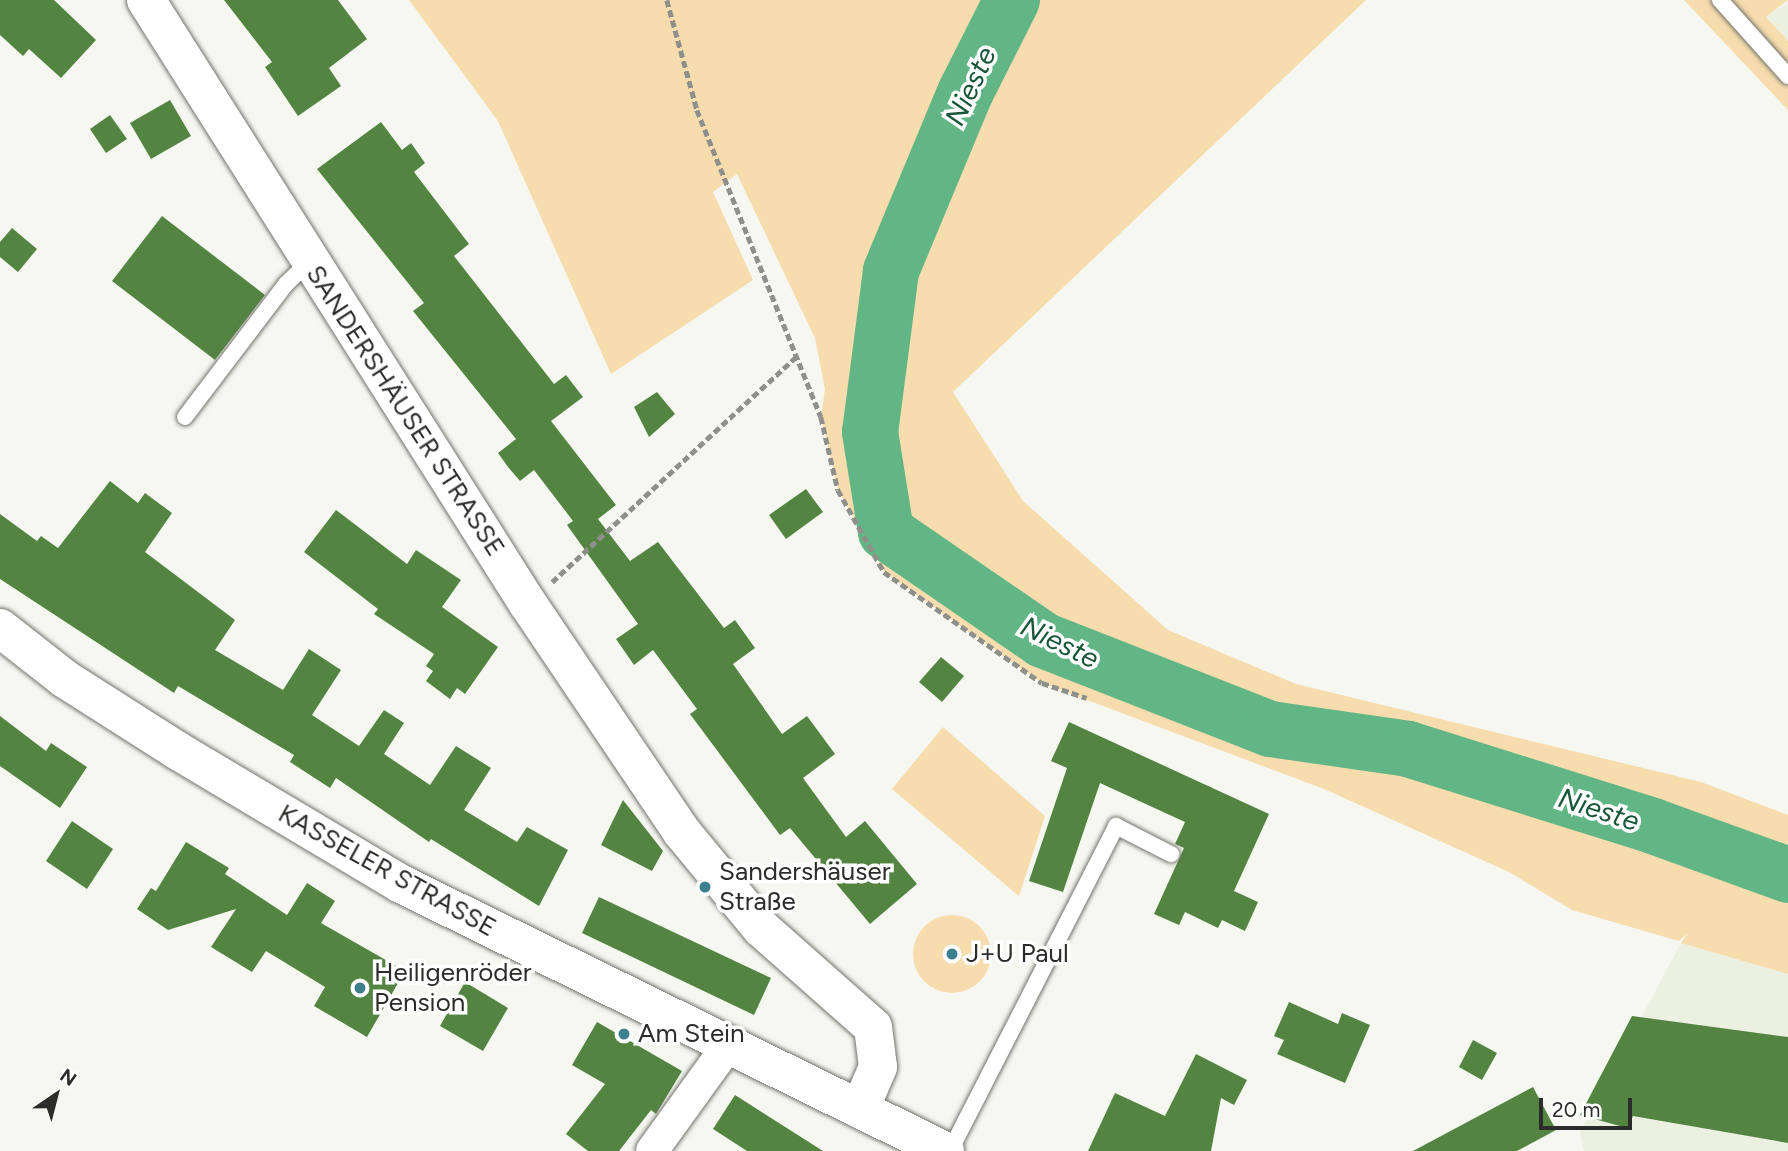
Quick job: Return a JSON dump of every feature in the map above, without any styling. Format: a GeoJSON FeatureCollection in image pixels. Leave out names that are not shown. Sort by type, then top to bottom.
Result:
{"type":"FeatureCollection","features":[{"type":"Feature","properties":{"kind":"street","name":"SANDERSHÄUSER STRASSE"},"geometry":{"type":"LineString","coordinates":[[146,0],[309,262],[528,604],[681,831],[796,963],[873,1027],[878,1067],[860,1109]]}},
{"type":"Feature","properties":{"kind":"street","name":"KASSELER STRASSE"},"geometry":{"type":"LineString","coordinates":[[0,628],[65,679],[178,751],[401,884],[727,1046],[948,1151]]}},
{"type":"Feature","properties":{"kind":"street"},"geometry":{"type":"LineString","coordinates":[[652,1151],[727,1046]]}},
{"type":"Feature","properties":{"kind":"lane"},"geometry":{"type":"LineString","coordinates":[[1720,0],[1788,76]]}},
{"type":"Feature","properties":{"kind":"lane"},"geometry":{"type":"LineString","coordinates":[[185,416],[286,284],[309,262]]}},
{"type":"Feature","properties":{"kind":"lane"},"geometry":{"type":"LineString","coordinates":[[948,1151],[1116,826],[1171,854]]}},
{"type":"Feature","properties":{"kind":"path"},"geometry":{"type":"LineString","coordinates":[[667,0],[697,110],[821,417],[838,490],[884,572],[1042,683],[1087,698]]}},
{"type":"Feature","properties":{"kind":"path"},"geometry":{"type":"LineString","coordinates":[[528,604],[798,355]]}},
{"type":"Feature","properties":{"kind":"shaded area"},"geometry":{"type":"Polygon","coordinates":[[[409,0],[1366,0],[953,392],[1023,501],[1168,630],[1296,684],[1701,782],[1788,815],[1788,974],[1681,943],[1688,933],[1679,941],[1572,910],[1509,872],[1324,789],[1042,683],[973,635],[884,572],[838,490],[821,417],[825,389],[815,338],[737,174],[713,192],[753,280],[611,374],[498,121],[409,0]]]}},
{"type":"Feature","properties":{"kind":"shaded area"},"geometry":{"type":"Polygon","coordinates":[[[1684,0],[1788,0],[1766,17],[1788,41],[1788,110],[1684,0]]]}},
{"type":"Feature","properties":{"kind":"shaded area"},"geometry":{"type":"Polygon","coordinates":[[[1788,3],[1788,41],[1766,17],[1788,3]]]}},
{"type":"Feature","properties":{"kind":"shaded area"},"geometry":{"type":"Polygon","coordinates":[[[943,727],[1045,816],[1019,896],[892,789],[943,727]]]}},
{"type":"Feature","properties":{"kind":"shaded area","name":"J+U Paul"},"geometry":{"type":"Polygon","coordinates":[[[944,915],[960,915],[974,921],[985,932],[991,946],[991,962],[985,976],[974,987],[960,993],[944,993],[930,987],[919,976],[913,962],[913,946],[919,932],[930,921],[944,915]]]}},
{"type":"Feature","properties":{"kind":"shaded area"},"geometry":{"type":"Polygon","coordinates":[[[1681,943],[1788,974],[1788,1151],[1584,1151],[1580,1132],[1681,943]]]}},
{"type":"Feature","properties":{"kind":"building"},"geometry":{"type":"Polygon","coordinates":[[[0,0],[54,0],[96,40],[61,78],[29,49],[23,56],[0,35],[0,0]]]}},
{"type":"Feature","properties":{"kind":"building"},"geometry":{"type":"Polygon","coordinates":[[[224,0],[338,0],[367,39],[329,68],[341,86],[298,116],[265,67],[272,62],[224,0]]]}},
{"type":"Feature","properties":{"kind":"building"},"geometry":{"type":"Polygon","coordinates":[[[170,100],[191,136],[151,159],[130,123],[170,100]]]}},
{"type":"Feature","properties":{"kind":"building"},"geometry":{"type":"Polygon","coordinates":[[[110,115],[127,139],[106,153],[90,129],[110,115]]]}},
{"type":"Feature","properties":{"kind":"building"},"geometry":{"type":"Polygon","coordinates":[[[381,122],[402,150],[411,143],[425,163],[414,172],[469,244],[454,256],[554,384],[566,375],[583,397],[551,421],[616,505],[598,519],[630,561],[658,542],[724,628],[735,620],[755,648],[733,664],[782,734],[807,716],[835,754],[803,778],[846,837],[865,821],[917,884],[870,924],[790,828],[780,835],[690,714],[697,709],[653,650],[634,665],[616,639],[638,624],[567,525],[573,521],[534,470],[520,481],[508,467],[498,453],[516,439],[413,311],[424,303],[317,169],[381,122]]]}},
{"type":"Feature","properties":{"kind":"building"},"geometry":{"type":"Polygon","coordinates":[[[162,216],[265,295],[215,360],[112,281],[162,216]]]}},
{"type":"Feature","properties":{"kind":"building"},"geometry":{"type":"Polygon","coordinates":[[[12,228],[37,249],[18,272],[0,257],[0,242],[12,228]]]}},
{"type":"Feature","properties":{"kind":"building"},"geometry":{"type":"Polygon","coordinates":[[[657,392],[675,414],[649,437],[634,407],[657,392]]]}},
{"type":"Feature","properties":{"kind":"building"},"geometry":{"type":"Polygon","coordinates":[[[110,481],[138,503],[145,493],[172,513],[145,552],[235,620],[215,650],[283,690],[309,649],[341,670],[312,715],[359,746],[384,710],[404,723],[384,754],[430,785],[456,746],[491,768],[464,810],[517,842],[527,827],[568,850],[539,906],[431,839],[429,842],[336,778],[330,788],[290,762],[294,755],[178,686],[174,693],[0,579],[0,514],[37,541],[41,536],[58,548],[110,481]]]}},
{"type":"Feature","properties":{"kind":"building"},"geometry":{"type":"Polygon","coordinates":[[[806,489],[823,512],[786,539],[769,515],[806,489]]]}},
{"type":"Feature","properties":{"kind":"building"},"geometry":{"type":"Polygon","coordinates":[[[336,510],[407,564],[416,550],[461,580],[442,607],[498,647],[465,694],[457,688],[450,699],[426,681],[433,671],[426,666],[434,654],[374,614],[378,609],[304,552],[336,510]]]}},
{"type":"Feature","properties":{"kind":"building"},"geometry":{"type":"Polygon","coordinates":[[[941,657],[964,676],[942,702],[919,682],[941,657]]]}},
{"type":"Feature","properties":{"kind":"building"},"geometry":{"type":"Polygon","coordinates":[[[0,716],[46,751],[51,743],[87,767],[60,808],[0,766],[0,716]]]}},
{"type":"Feature","properties":{"kind":"building"},"geometry":{"type":"Polygon","coordinates":[[[1069,722],[1269,814],[1234,891],[1258,902],[1245,931],[1222,920],[1218,928],[1185,912],[1179,925],[1154,914],[1184,848],[1175,844],[1185,822],[1100,783],[1063,892],[1029,881],[1067,768],[1051,761],[1069,722]]]}},
{"type":"Feature","properties":{"kind":"building"},"geometry":{"type":"Polygon","coordinates":[[[623,800],[663,851],[652,871],[601,845],[623,800]]]}},
{"type":"Feature","properties":{"kind":"building"},"geometry":{"type":"Polygon","coordinates":[[[72,821],[113,849],[87,889],[46,861],[72,821]]]}},
{"type":"Feature","properties":{"kind":"building"},"geometry":{"type":"Polygon","coordinates":[[[186,842],[229,868],[225,874],[287,915],[307,883],[335,901],[321,923],[405,971],[367,1037],[314,1006],[325,987],[266,951],[252,972],[211,947],[236,909],[168,930],[137,909],[151,888],[156,891],[186,842]]]}},
{"type":"Feature","properties":{"kind":"building"},"geometry":{"type":"Polygon","coordinates":[[[599,897],[771,978],[754,1015],[582,933],[599,897]]]}},
{"type":"Feature","properties":{"kind":"building"},"geometry":{"type":"Polygon","coordinates":[[[465,982],[508,1008],[483,1051],[440,1026],[465,982]]]}},
{"type":"Feature","properties":{"kind":"building"},"geometry":{"type":"Polygon","coordinates":[[[1289,1002],[1338,1024],[1342,1013],[1370,1025],[1345,1083],[1277,1054],[1284,1040],[1274,1036],[1289,1002]]]}},
{"type":"Feature","properties":{"kind":"building"},"geometry":{"type":"Polygon","coordinates":[[[1632,1016],[1788,1037],[1788,1143],[1633,1116],[1627,1128],[1580,1115],[1632,1016]]]}},
{"type":"Feature","properties":{"kind":"building"},"geometry":{"type":"Polygon","coordinates":[[[597,1022],[682,1071],[656,1114],[651,1110],[619,1151],[588,1151],[566,1134],[605,1084],[572,1065],[597,1022]]]}},
{"type":"Feature","properties":{"kind":"building"},"geometry":{"type":"Polygon","coordinates":[[[1473,1040],[1497,1053],[1482,1080],[1459,1067],[1473,1040]]]}},
{"type":"Feature","properties":{"kind":"building"},"geometry":{"type":"Polygon","coordinates":[[[1196,1054],[1247,1080],[1234,1105],[1221,1098],[1211,1151],[1088,1151],[1115,1093],[1165,1116],[1196,1054]]]}},
{"type":"Feature","properties":{"kind":"building"},"geometry":{"type":"Polygon","coordinates":[[[1533,1087],[1556,1130],[1517,1151],[1413,1151],[1533,1087]]]}},
{"type":"Feature","properties":{"kind":"building"},"geometry":{"type":"Polygon","coordinates":[[[735,1095],[823,1151],[747,1151],[713,1129],[735,1095]]]}},
{"type":"Feature","properties":{"kind":"waterway","name":"Nieste"},"geometry":{"type":"LineString","coordinates":[[1012,0],[965,93],[891,271],[870,432],[886,532],[1043,640],[1270,729],[1408,749],[1653,826],[1788,875]]}},
{"type":"Feature","properties":{"kind":"place","name":"Sandershäuser Straße"},"geometry":{"type":"Point","coordinates":[705,887]}},
{"type":"Feature","properties":{"kind":"place","name":"J+U Paul"},"geometry":{"type":"Point","coordinates":[952,954]}},
{"type":"Feature","properties":{"kind":"place","name":"Heiligenröder Pension"},"geometry":{"type":"Point","coordinates":[360,988]}},
{"type":"Feature","properties":{"kind":"place","name":"Am Stein"},"geometry":{"type":"Point","coordinates":[624,1034]}}]}
